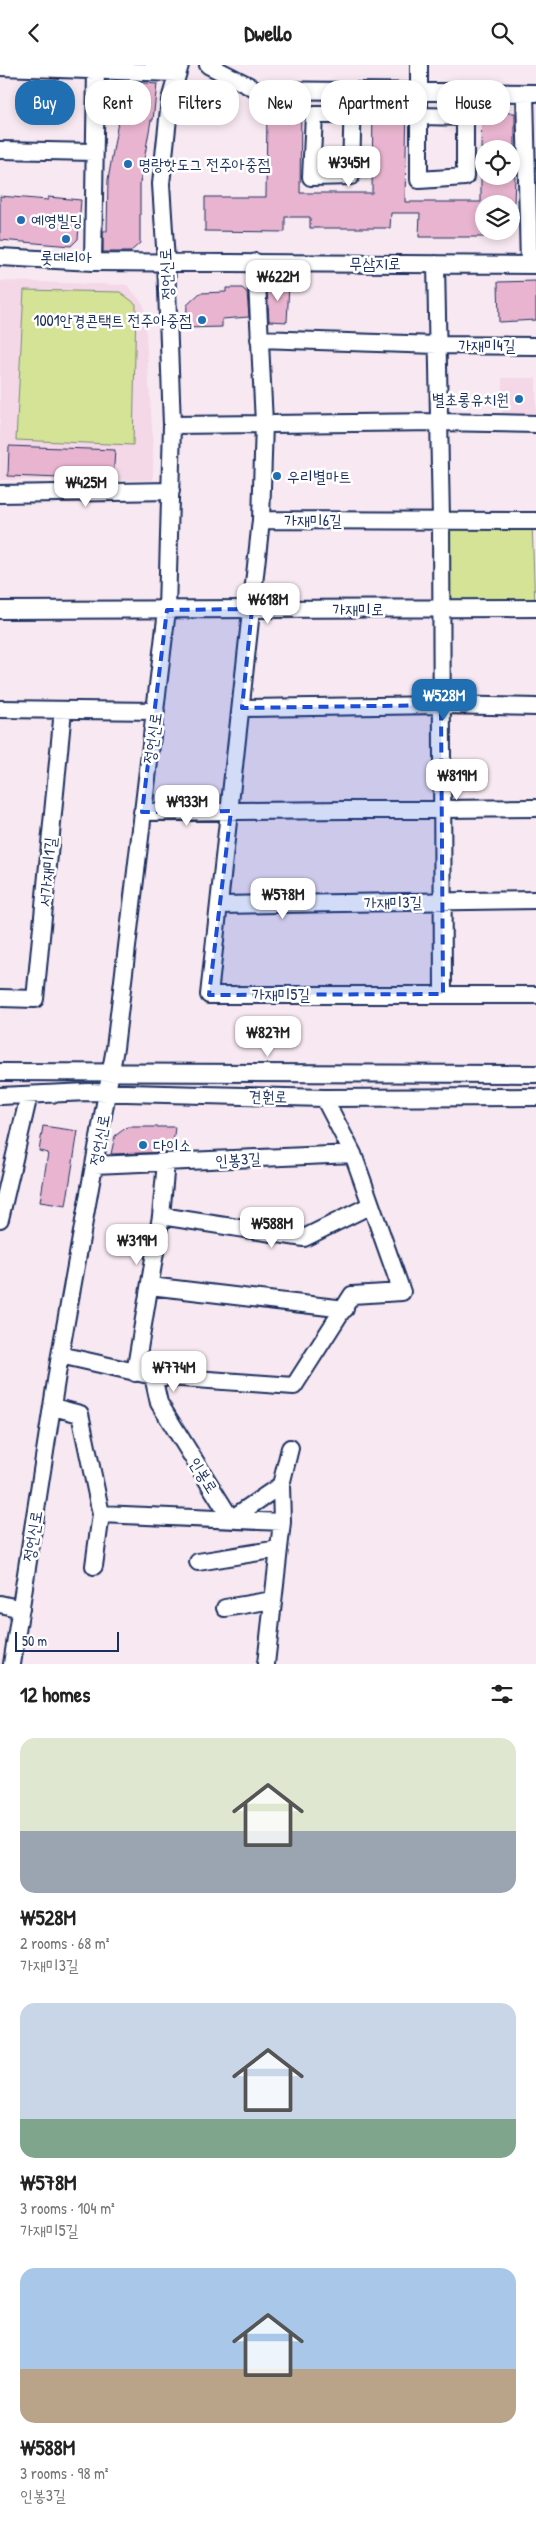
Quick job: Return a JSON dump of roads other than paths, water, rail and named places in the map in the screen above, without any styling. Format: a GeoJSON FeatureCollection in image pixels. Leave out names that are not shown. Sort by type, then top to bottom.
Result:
{"type":"FeatureCollection","features":[{"type":"Feature","properties":{"kind":"street"},"geometry":{"type":"LineString","coordinates":[[208,65],[257,90],[321,91]]}},
{"type":"Feature","properties":{"kind":"street"},"geometry":{"type":"LineString","coordinates":[[419,65],[420,80]]}},
{"type":"Feature","properties":{"kind":"street"},"geometry":{"type":"LineString","coordinates":[[0,67],[96,70],[178,69]]}},
{"type":"Feature","properties":{"kind":"street","name":"정언신로"},"geometry":{"type":"LineString","coordinates":[[12,1664],[60,1355],[107,1093],[156,711],[167,610],[172,425],[161,184],[170,100],[178,69]]}},
{"type":"Feature","properties":{"kind":"street"},"geometry":{"type":"LineString","coordinates":[[93,262],[96,70]]}},
{"type":"Feature","properties":{"kind":"street"},"geometry":{"type":"LineString","coordinates":[[427,92],[531,93],[533,265]]}},
{"type":"Feature","properties":{"kind":"street"},"geometry":{"type":"LineString","coordinates":[[420,115],[465,117],[465,177],[419,179],[420,115]]}},
{"type":"Feature","properties":{"kind":"street"},"geometry":{"type":"LineString","coordinates":[[0,150],[94,153]]}},
{"type":"Feature","properties":{"kind":"street","name":"무삼지로"},"geometry":{"type":"LineString","coordinates":[[0,257],[93,262],[533,265]]}},
{"type":"Feature","properties":{"kind":"street","name":"가재미6길"},"geometry":{"type":"LineString","coordinates":[[252,609],[261,520],[264,423],[256,262]]}},
{"type":"Feature","properties":{"kind":"street","name":"가재미4길"},"geometry":{"type":"LineString","coordinates":[[436,264],[441,519],[440,609]]}},
{"type":"Feature","properties":{"kind":"street","name":"가재미4길"},"geometry":{"type":"LineString","coordinates":[[259,339],[437,345],[536,346]]}},
{"type":"Feature","properties":{"kind":"street"},"geometry":{"type":"LineString","coordinates":[[172,425],[438,422],[536,424]]}},
{"type":"Feature","properties":{"kind":"street"},"geometry":{"type":"LineString","coordinates":[[0,494],[171,491]]}},
{"type":"Feature","properties":{"kind":"street"},"geometry":{"type":"LineString","coordinates":[[441,519],[536,521]]}},
{"type":"Feature","properties":{"kind":"street","name":"가재미6길"},"geometry":{"type":"LineString","coordinates":[[261,520],[441,519]]}},
{"type":"Feature","properties":{"kind":"street","name":"가재미로"},"geometry":{"type":"LineString","coordinates":[[0,610],[536,608]]}},
{"type":"Feature","properties":{"kind":"street","name":"가재미5길"},"geometry":{"type":"LineString","coordinates":[[252,609],[210,995],[444,994]]}},
{"type":"Feature","properties":{"kind":"street","name":"가재미3길"},"geometry":{"type":"LineString","coordinates":[[440,609],[444,994]]}},
{"type":"Feature","properties":{"kind":"street"},"geometry":{"type":"LineString","coordinates":[[242,708],[441,705],[536,707]]}},
{"type":"Feature","properties":{"kind":"street"},"geometry":{"type":"LineString","coordinates":[[0,709],[156,711]]}},
{"type":"Feature","properties":{"kind":"street","name":"서가재미1길"},"geometry":{"type":"LineString","coordinates":[[0,998],[35,999],[63,710]]}},
{"type":"Feature","properties":{"kind":"street"},"geometry":{"type":"LineString","coordinates":[[142,812],[536,808]]}},
{"type":"Feature","properties":{"kind":"street","name":"가재미3길"},"geometry":{"type":"LineString","coordinates":[[221,905],[536,900]]}},
{"type":"Feature","properties":{"kind":"street"},"geometry":{"type":"LineString","coordinates":[[444,994],[536,995]]}},
{"type":"Feature","properties":{"kind":"street","name":"견훤로"},"geometry":{"type":"LineString","coordinates":[[0,1072],[536,1074]]}},
{"type":"Feature","properties":{"kind":"street","name":"견훤로"},"geometry":{"type":"LineString","coordinates":[[0,1096],[107,1093],[324,1098],[536,1097]]}},
{"type":"Feature","properties":{"kind":"street"},"geometry":{"type":"LineString","coordinates":[[0,1219],[4,1182],[29,1095]]}},
{"type":"Feature","properties":{"kind":"street"},"geometry":{"type":"LineString","coordinates":[[60,1355],[153,1376],[294,1386],[345,1309],[352,1295],[402,1291],[352,1154],[324,1098]]}},
{"type":"Feature","properties":{"kind":"street","name":"인봉3길"},"geometry":{"type":"LineString","coordinates":[[94,1165],[352,1154]]}},
{"type":"Feature","properties":{"kind":"street"},"geometry":{"type":"LineString","coordinates":[[135,1373],[161,1216],[166,1162]]}},
{"type":"Feature","properties":{"kind":"street"},"geometry":{"type":"LineString","coordinates":[[161,1216],[304,1238],[371,1205]]}},
{"type":"Feature","properties":{"kind":"street"},"geometry":{"type":"LineString","coordinates":[[150,1286],[345,1309]]}},
{"type":"Feature","properties":{"kind":"street","name":"인봉로"},"geometry":{"type":"LineString","coordinates":[[153,1376],[159,1403],[231,1519]]}},
{"type":"Feature","properties":{"kind":"street"},"geometry":{"type":"LineString","coordinates":[[53,1407],[80,1414],[101,1514],[94,1566]]}},
{"type":"Feature","properties":{"kind":"street"},"geometry":{"type":"LineString","coordinates":[[266,1664],[282,1522],[281,1485],[290,1448]]}},
{"type":"Feature","properties":{"kind":"street"},"geometry":{"type":"LineString","coordinates":[[231,1519],[281,1485]]}},
{"type":"Feature","properties":{"kind":"street"},"geometry":{"type":"LineString","coordinates":[[101,1514],[282,1522]]}},
{"type":"Feature","properties":{"kind":"street"},"geometry":{"type":"LineString","coordinates":[[198,1562],[279,1549]]}},
{"type":"Feature","properties":{"kind":"street"},"geometry":{"type":"LineString","coordinates":[[225,1608],[273,1600]]}},
{"type":"Feature","properties":{"kind":"street"},"geometry":{"type":"LineString","coordinates":[[0,1604],[21,1609]]}},
{"type":"Feature","properties":{"kind":"place","name":"명랑핫도그 전주아중점"},"geometry":{"type":"Point","coordinates":[128,164]}},
{"type":"Feature","properties":{"kind":"place","name":"예영빌딩"},"geometry":{"type":"Point","coordinates":[21,220]}},
{"type":"Feature","properties":{"kind":"place","name":"롯데리아"},"geometry":{"type":"Point","coordinates":[66,239]}},
{"type":"Feature","properties":{"kind":"place","name":"1001안경콘택트 전주아중점"},"geometry":{"type":"Point","coordinates":[202,320]}},
{"type":"Feature","properties":{"kind":"place","name":"별초롱유치원"},"geometry":{"type":"Point","coordinates":[519,399]}},
{"type":"Feature","properties":{"kind":"place","name":"우리별마트"},"geometry":{"type":"Point","coordinates":[277,476]}},
{"type":"Feature","properties":{"kind":"place","name":"다이소"},"geometry":{"type":"Point","coordinates":[143,1145]}}]}
